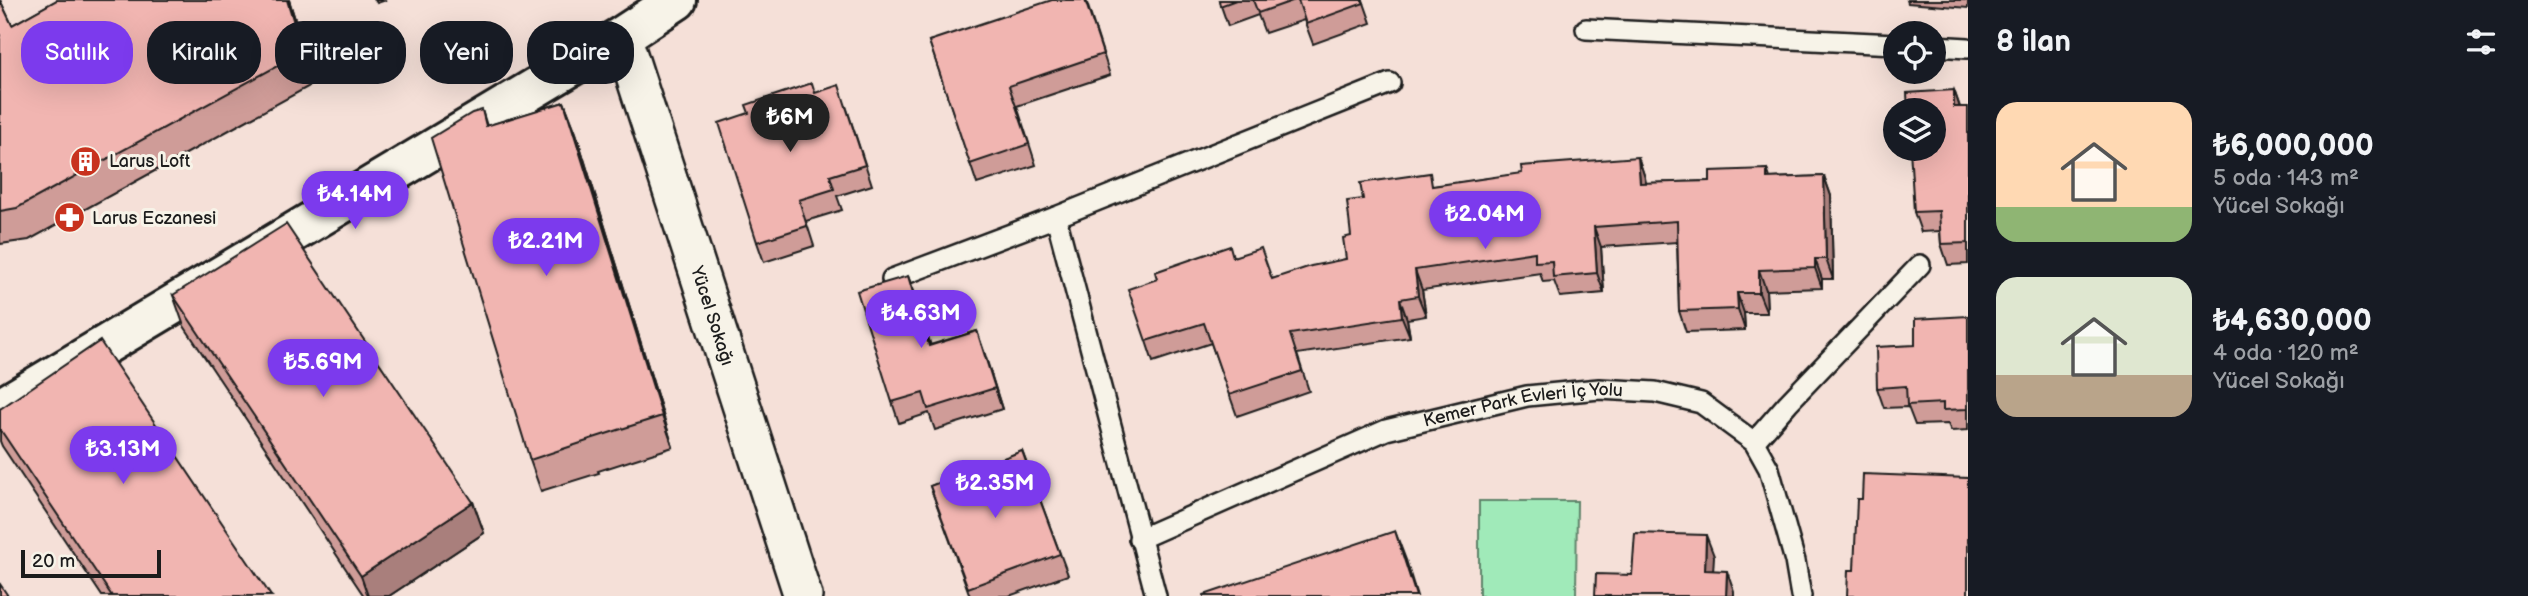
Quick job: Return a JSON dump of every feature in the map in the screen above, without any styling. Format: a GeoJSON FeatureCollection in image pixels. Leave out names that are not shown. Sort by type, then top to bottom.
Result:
{"type":"FeatureCollection","features":[{"type":"Feature","properties":{"kind":"main road"},"geometry":{"type":"LineString","coordinates":[[634,28],[677,0]]}},
{"type":"Feature","properties":{"kind":"main road"},"geometry":{"type":"LineString","coordinates":[[0,408],[542,84]]}},
{"type":"Feature","properties":{"kind":"street","name":"Yücel Sokağı"},"geometry":{"type":"LineString","coordinates":[[634,73],[803,596]]}},
{"type":"Feature","properties":{"kind":"lane"},"geometry":{"type":"LineString","coordinates":[[1586,29],[1883,43]]}},
{"type":"Feature","properties":{"kind":"lane"},"geometry":{"type":"LineString","coordinates":[[1946,47],[1968,48]]}},
{"type":"Feature","properties":{"kind":"lane"},"geometry":{"type":"LineString","coordinates":[[892,279],[1056,217],[1390,83]]}},
{"type":"Feature","properties":{"kind":"lane"},"geometry":{"type":"LineString","coordinates":[[1056,217],[1156,596]]}},
{"type":"Feature","properties":{"kind":"lane"},"geometry":{"type":"LineString","coordinates":[[1754,442],[1920,265]]}},
{"type":"Feature","properties":{"kind":"lane","name":"Kemer Park Evleri İç Yolu"},"geometry":{"type":"LineString","coordinates":[[1139,539],[1386,430],[1527,396],[1599,389],[1655,392],[1701,402],[1754,442],[1769,469],[1795,561],[1801,596]]}},
{"type":"Feature","properties":{"kind":"green space"},"geometry":{"type":"Polygon","coordinates":[[[1479,501],[1577,501],[1576,596],[1479,596],[1479,501]]]}},
{"type":"Feature","properties":{"kind":"building"},"geometry":{"type":"Polygon","coordinates":[[[0,0],[12,25],[57,0],[287,0],[293,21],[275,21],[275,67],[261,75],[261,21],[147,21],[147,84],[244,84],[17,208],[0,211],[0,0]]]}},
{"type":"Feature","properties":{"kind":"building"},"geometry":{"type":"Polygon","coordinates":[[[1052,0],[1085,0],[1103,54],[1009,86],[1029,144],[970,164],[929,41],[1052,0]]]}},
{"type":"Feature","properties":{"kind":"building"},"geometry":{"type":"Polygon","coordinates":[[[1219,0],[1236,0],[1220,6],[1219,0]]]}},
{"type":"Feature","properties":{"kind":"building"},"geometry":{"type":"Polygon","coordinates":[[[1253,0],[1295,0],[1258,13],[1253,0]]]}},
{"type":"Feature","properties":{"kind":"building"},"geometry":{"type":"Polygon","coordinates":[[[1298,0],[1362,0],[1364,3],[1306,24],[1298,0]]]}},
{"type":"Feature","properties":{"kind":"building"},"geometry":{"type":"Polygon","coordinates":[[[812,83],[815,93],[839,85],[865,165],[830,176],[834,189],[799,200],[807,226],[757,242],[719,123],[749,113],[746,105],[812,83]]]}},
{"type":"Feature","properties":{"kind":"building"},"geometry":{"type":"Polygon","coordinates":[[[1954,90],[1954,107],[1968,107],[1968,243],[1941,244],[1939,211],[1914,212],[1911,161],[1946,161],[1946,98],[1907,98],[1907,93],[1954,90]]]}},
{"type":"Feature","properties":{"kind":"building"},"geometry":{"type":"Polygon","coordinates":[[[564,102],[662,416],[530,460],[431,138],[472,113],[482,110],[486,126],[564,102]]]}},
{"type":"Feature","properties":{"kind":"building"},"geometry":{"type":"Polygon","coordinates":[[[1638,157],[1640,183],[1710,181],[1710,171],[1767,169],[1767,178],[1824,176],[1826,259],[1815,259],[1815,268],[1759,270],[1759,293],[1737,293],[1738,309],[1679,311],[1677,221],[1594,227],[1597,273],[1553,277],[1552,261],[1535,262],[1535,252],[1415,270],[1418,296],[1400,299],[1402,317],[1290,334],[1302,371],[1229,395],[1204,323],[1146,341],[1128,289],[1157,279],[1155,272],[1230,246],[1233,257],[1261,248],[1272,279],[1311,266],[1346,259],[1343,238],[1351,236],[1347,201],[1363,199],[1360,183],[1430,173],[1432,186],[1522,173],[1521,166],[1638,157]]]}},
{"type":"Feature","properties":{"kind":"building"},"geometry":{"type":"Polygon","coordinates":[[[286,224],[473,502],[361,576],[173,295],[286,224]]]}},
{"type":"Feature","properties":{"kind":"building"},"geometry":{"type":"Polygon","coordinates":[[[908,276],[929,346],[977,331],[995,388],[928,409],[923,393],[892,402],[857,291],[908,276]]]}},
{"type":"Feature","properties":{"kind":"building"},"geometry":{"type":"Polygon","coordinates":[[[1968,316],[1968,409],[1943,410],[1943,403],[1907,405],[1906,386],[1877,388],[1876,347],[1915,345],[1915,319],[1968,316]]]}},
{"type":"Feature","properties":{"kind":"building"},"geometry":{"type":"Polygon","coordinates":[[[100,341],[271,596],[112,596],[0,429],[0,409],[100,341]]]}},
{"type":"Feature","properties":{"kind":"building"},"geometry":{"type":"Polygon","coordinates":[[[1022,451],[1060,554],[968,588],[930,486],[1022,451]]]}},
{"type":"Feature","properties":{"kind":"building"},"geometry":{"type":"Polygon","coordinates":[[[1863,474],[1968,478],[1968,596],[1847,596],[1848,570],[1854,570],[1857,499],[1862,499],[1863,474]]]}},
{"type":"Feature","properties":{"kind":"building"},"geometry":{"type":"Polygon","coordinates":[[[1395,531],[1416,596],[1204,596],[1204,595],[1395,531]]]}},
{"type":"Feature","properties":{"kind":"building"},"geometry":{"type":"Polygon","coordinates":[[[1635,533],[1706,535],[1705,570],[1727,571],[1726,596],[1595,596],[1596,574],[1632,575],[1635,533]]]}},
{"type":"Feature","properties":{"kind":"building"},"geometry":{"type":"Polygon","coordinates":[[[0,584],[8,596],[0,596],[0,584]]]}},
{"type":"Feature","properties":{"kind":"place","name":"Larus Loft"},"geometry":{"type":"Point","coordinates":[86,161]}},
{"type":"Feature","properties":{"kind":"place","name":"Larus Eczanesi"},"geometry":{"type":"Point","coordinates":[69,218]}}]}
